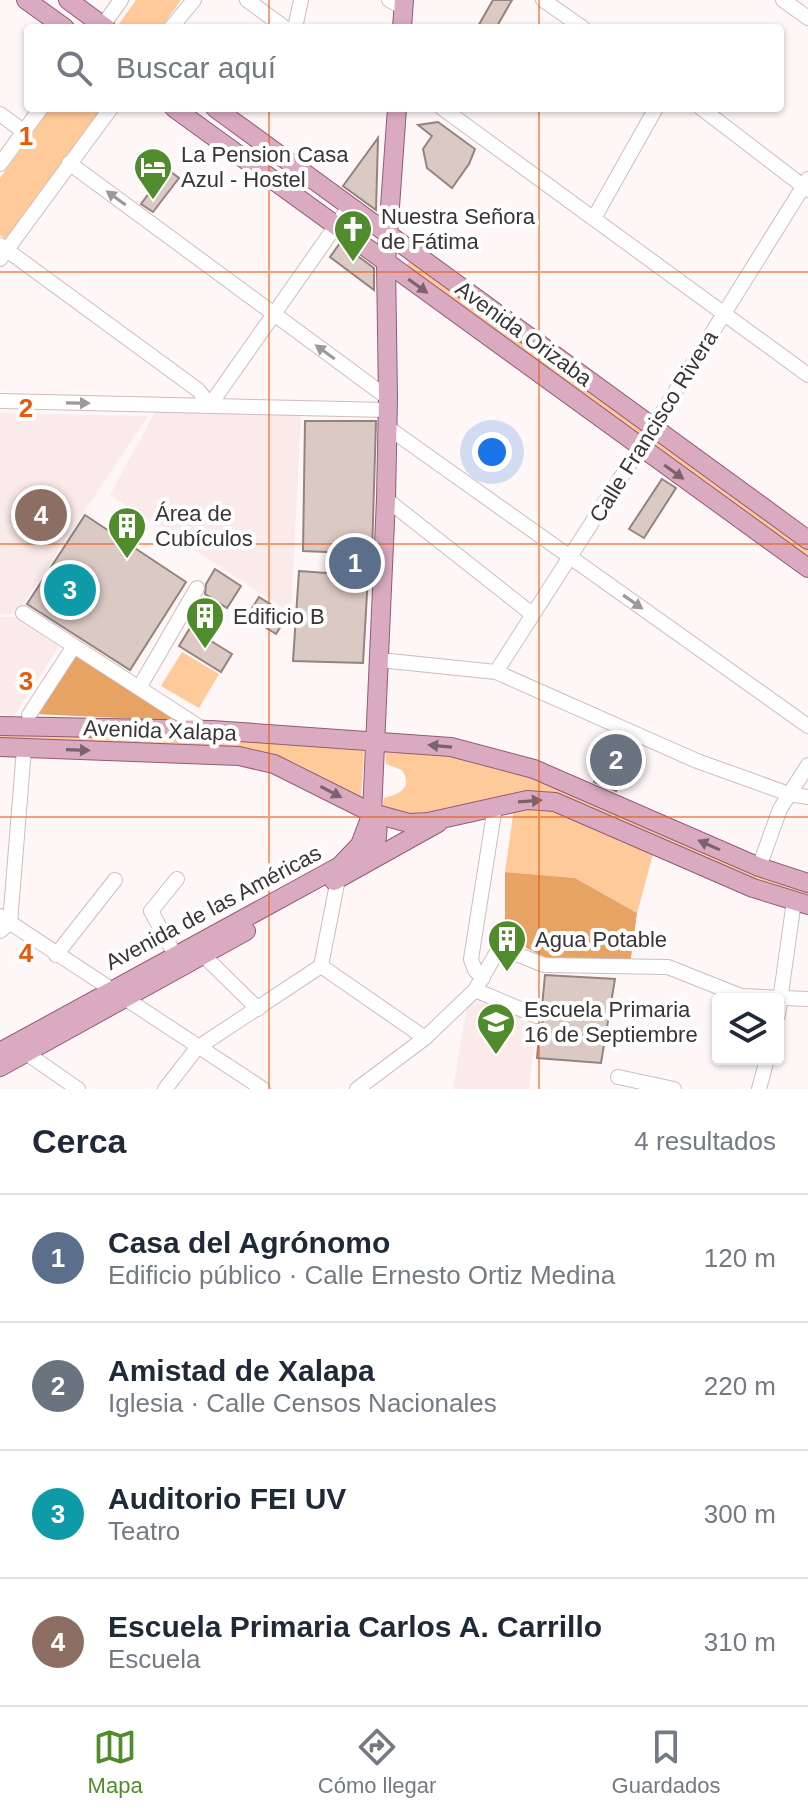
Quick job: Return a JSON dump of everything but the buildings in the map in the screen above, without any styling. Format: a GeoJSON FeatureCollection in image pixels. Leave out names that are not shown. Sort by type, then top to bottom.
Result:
{"type":"FeatureCollection","features":[{"type":"Feature","properties":{"kind":"main road"},"geometry":{"type":"LineString","coordinates":[[26,0],[59,24]]}},
{"type":"Feature","properties":{"kind":"main road"},"geometry":{"type":"LineString","coordinates":[[68,0],[99,24]]}},
{"type":"Feature","properties":{"kind":"main road"},"geometry":{"type":"LineString","coordinates":[[399,3],[402,24]]}},
{"type":"Feature","properties":{"kind":"main road","name":"Avenida Orizaba"},"geometry":{"type":"LineString","coordinates":[[179,112],[808,568]]}},
{"type":"Feature","properties":{"kind":"main road","name":"Avenida Orizaba"},"geometry":{"type":"LineString","coordinates":[[220,112],[808,540]]}},
{"type":"Feature","properties":{"kind":"main road"},"geometry":{"type":"LineString","coordinates":[[359,869],[374,848],[379,833],[372,813],[386,499],[386,263],[396,112]]}},
{"type":"Feature","properties":{"kind":"main road","name":"Avenida Xalapa"},"geometry":{"type":"LineString","coordinates":[[0,726],[204,730],[451,747],[505,759],[759,867],[808,883]]}},
{"type":"Feature","properties":{"kind":"main road","name":"Avenida Xalapa"},"geometry":{"type":"LineString","coordinates":[[0,747],[239,756],[274,764],[372,813],[409,823],[527,800],[555,802],[753,888],[801,903]]}},
{"type":"Feature","properties":{"kind":"main road","name":"Avenida de las Américas"},"geometry":{"type":"LineString","coordinates":[[0,1067],[175,955],[340,866],[360,845],[372,813]]}},
{"type":"Feature","properties":{"kind":"main road","name":"Avenida de las Américas"},"geometry":{"type":"LineString","coordinates":[[0,1052],[203,955],[449,817]]}},
{"type":"Feature","properties":{"kind":"street"},"geometry":{"type":"LineString","coordinates":[[105,24],[121,0]]}},
{"type":"Feature","properties":{"kind":"street"},"geometry":{"type":"LineString","coordinates":[[174,24],[194,0]]}},
{"type":"Feature","properties":{"kind":"street"},"geometry":{"type":"LineString","coordinates":[[247,0],[280,24]]}},
{"type":"Feature","properties":{"kind":"street"},"geometry":{"type":"LineString","coordinates":[[296,24],[301,0]]}},
{"type":"Feature","properties":{"kind":"street"},"geometry":{"type":"LineString","coordinates":[[543,0],[577,24]]}},
{"type":"Feature","properties":{"kind":"street"},"geometry":{"type":"LineString","coordinates":[[557,0],[591,24]]}},
{"type":"Feature","properties":{"kind":"street"},"geometry":{"type":"LineString","coordinates":[[783,0],[808,18]]}},
{"type":"Feature","properties":{"kind":"street"},"geometry":{"type":"LineString","coordinates":[[0,164],[38,112]]}},
{"type":"Feature","properties":{"kind":"street"},"geometry":{"type":"LineString","coordinates":[[108,112],[2,251],[198,390],[210,405]]}},
{"type":"Feature","properties":{"kind":"street"},"geometry":{"type":"LineString","coordinates":[[448,112],[808,375]]}},
{"type":"Feature","properties":{"kind":"street"},"geometry":{"type":"LineString","coordinates":[[594,218],[654,112]]}},
{"type":"Feature","properties":{"kind":"street"},"geometry":{"type":"LineString","coordinates":[[706,112],[806,185]]}},
{"type":"Feature","properties":{"kind":"street"},"geometry":{"type":"LineString","coordinates":[[0,114],[23,131]]}},
{"type":"Feature","properties":{"kind":"street"},"geometry":{"type":"LineString","coordinates":[[267,177],[282,158]]}},
{"type":"Feature","properties":{"kind":"street"},"geometry":{"type":"LineString","coordinates":[[69,163],[273,313],[388,412],[569,557],[808,726]]}},
{"type":"Feature","properties":{"kind":"street","name":"Calle Francisco Rivera"},"geometry":{"type":"LineString","coordinates":[[496,672],[806,185]]}},
{"type":"Feature","properties":{"kind":"street"},"geometry":{"type":"LineString","coordinates":[[210,405],[349,207]]}},
{"type":"Feature","properties":{"kind":"street"},"geometry":{"type":"LineString","coordinates":[[0,401],[388,412]]}},
{"type":"Feature","properties":{"kind":"street"},"geometry":{"type":"LineString","coordinates":[[386,499],[532,614]]}},
{"type":"Feature","properties":{"kind":"street"},"geometry":{"type":"LineString","coordinates":[[139,688],[197,588]]}},
{"type":"Feature","properties":{"kind":"street"},"geometry":{"type":"LineString","coordinates":[[23,613],[204,730]]}},
{"type":"Feature","properties":{"kind":"street"},"geometry":{"type":"LineString","coordinates":[[29,715],[74,646]]}},
{"type":"Feature","properties":{"kind":"street"},"geometry":{"type":"LineString","coordinates":[[380,660],[496,672],[697,761],[789,794],[808,797]]}},
{"type":"Feature","properties":{"kind":"street"},"geometry":{"type":"LineString","coordinates":[[24,749],[3,923],[263,1089]]}},
{"type":"Feature","properties":{"kind":"street"},"geometry":{"type":"LineString","coordinates":[[759,867],[772,826],[808,765]]}},
{"type":"Feature","properties":{"kind":"street"},"geometry":{"type":"LineString","coordinates":[[495,807],[471,959],[479,984],[537,1016]]}},
{"type":"Feature","properties":{"kind":"street"},"geometry":{"type":"LineString","coordinates":[[175,955],[151,911],[177,879]]}},
{"type":"Feature","properties":{"kind":"street"},"geometry":{"type":"LineString","coordinates":[[165,1089],[197,1048],[321,966],[338,879]]}},
{"type":"Feature","properties":{"kind":"street"},"geometry":{"type":"LineString","coordinates":[[56,955],[115,880]]}},
{"type":"Feature","properties":{"kind":"street"},"geometry":{"type":"LineString","coordinates":[[783,993],[801,903]]}},
{"type":"Feature","properties":{"kind":"street"},"geometry":{"type":"LineString","coordinates":[[357,1089],[425,1038],[479,984],[497,952],[504,949],[544,965],[668,967],[733,993]]}},
{"type":"Feature","properties":{"kind":"street"},"geometry":{"type":"LineString","coordinates":[[203,955],[258,1009]]}},
{"type":"Feature","properties":{"kind":"street"},"geometry":{"type":"LineString","coordinates":[[321,966],[425,1038]]}},
{"type":"Feature","properties":{"kind":"street"},"geometry":{"type":"LineString","coordinates":[[784,997],[808,999]]}},
{"type":"Feature","properties":{"kind":"street"},"geometry":{"type":"LineString","coordinates":[[26,1053],[78,1089]]}},
{"type":"Feature","properties":{"kind":"street"},"geometry":{"type":"LineString","coordinates":[[759,1089],[765,1065]]}},
{"type":"Feature","properties":{"kind":"street"},"geometry":{"type":"LineString","coordinates":[[618,1077],[674,1089]]}},
{"type":"Feature","properties":{"kind":"shaded area"},"geometry":{"type":"Polygon","coordinates":[[[136,0],[181,0],[164,24],[119,24],[136,0]]]}},
{"type":"Feature","properties":{"kind":"shaded area"},"geometry":{"type":"Polygon","coordinates":[[[47,112],[99,112],[7,240],[0,235],[0,178],[47,112]]]}},
{"type":"Feature","properties":{"kind":"shaded area"},"geometry":{"type":"Polygon","coordinates":[[[411,259],[644,428],[638,438],[403,270],[411,259]]]}},
{"type":"Feature","properties":{"kind":"shaded area"},"geometry":{"type":"Polygon","coordinates":[[[157,408],[301,413],[291,613],[110,495],[157,408]]]}},
{"type":"Feature","properties":{"kind":"shaded area"},"geometry":{"type":"Polygon","coordinates":[[[0,413],[148,416],[17,613],[0,615],[0,413]]]}},
{"type":"Feature","properties":{"kind":"shaded area"},"geometry":{"type":"Polygon","coordinates":[[[658,439],[808,547],[808,564],[650,449],[658,439]]]}},
{"type":"Feature","properties":{"kind":"shaded area"},"geometry":{"type":"Polygon","coordinates":[[[0,617],[15,617],[59,647],[14,716],[0,714],[0,617]]]}},
{"type":"Feature","properties":{"kind":"shaded area"},"geometry":{"type":"Polygon","coordinates":[[[75,652],[180,721],[35,714],[75,652]]]}},
{"type":"Feature","properties":{"kind":"shaded area"},"geometry":{"type":"Polygon","coordinates":[[[182,652],[219,674],[199,708],[161,686],[182,652]]]}},
{"type":"Feature","properties":{"kind":"shaded area"},"geometry":{"type":"Polygon","coordinates":[[[0,729],[259,739],[364,749],[361,800],[298,765],[255,751],[0,744],[0,729]]]}},
{"type":"Feature","properties":{"kind":"shaded area"},"geometry":{"type":"Polygon","coordinates":[[[385,748],[460,754],[553,786],[663,829],[749,874],[808,892],[808,903],[551,797],[420,818],[382,809],[384,798],[400,792],[406,781],[402,770],[386,764],[385,748]]]}},
{"type":"Feature","properties":{"kind":"shaded area"},"geometry":{"type":"Polygon","coordinates":[[[537,799],[655,847],[637,913],[575,878],[505,872],[515,801],[537,799]]]}},
{"type":"Feature","properties":{"kind":"shaded area"},"geometry":{"type":"Polygon","coordinates":[[[505,872],[575,878],[637,913],[630,965],[584,964],[544,957],[505,937],[505,872]]]}},
{"type":"Feature","properties":{"kind":"shaded area","name":"Escuela Primaria 16 de Septiembre"},"geometry":{"type":"Polygon","coordinates":[[[483,997],[537,1022],[529,1089],[453,1089],[467,1006],[483,997]]]}},
{"type":"Feature","properties":{"kind":"place","name":"La Pension Casa Azul - Hostel"},"geometry":{"type":"Point","coordinates":[153,201]}},
{"type":"Feature","properties":{"kind":"place","name":"Nuestra Señora de Fátima"},"geometry":{"type":"Point","coordinates":[353,263]}},
{"type":"Feature","properties":{"kind":"place","name":"Escuela Primaria Carlos A. Carrillo"},"geometry":{"type":"Point","coordinates":[41,515]}},
{"type":"Feature","properties":{"kind":"place","name":"Área de Cubículos"},"geometry":{"type":"Point","coordinates":[127,560]}},
{"type":"Feature","properties":{"kind":"place","name":"Casa del Agrónomo"},"geometry":{"type":"Point","coordinates":[355,563]}},
{"type":"Feature","properties":{"kind":"place","name":"Auditorio FEI UV"},"geometry":{"type":"Point","coordinates":[70,590]}},
{"type":"Feature","properties":{"kind":"place","name":"Edificio B"},"geometry":{"type":"Point","coordinates":[205,650]}},
{"type":"Feature","properties":{"kind":"place","name":"Amistad de Xalapa"},"geometry":{"type":"Point","coordinates":[616,760]}},
{"type":"Feature","properties":{"kind":"place","name":"Agua Potable"},"geometry":{"type":"Point","coordinates":[507,973]}},
{"type":"Feature","properties":{"kind":"place","name":"Escuela Primaria 16 de Septiembre"},"geometry":{"type":"Point","coordinates":[496,1056]}}]}
